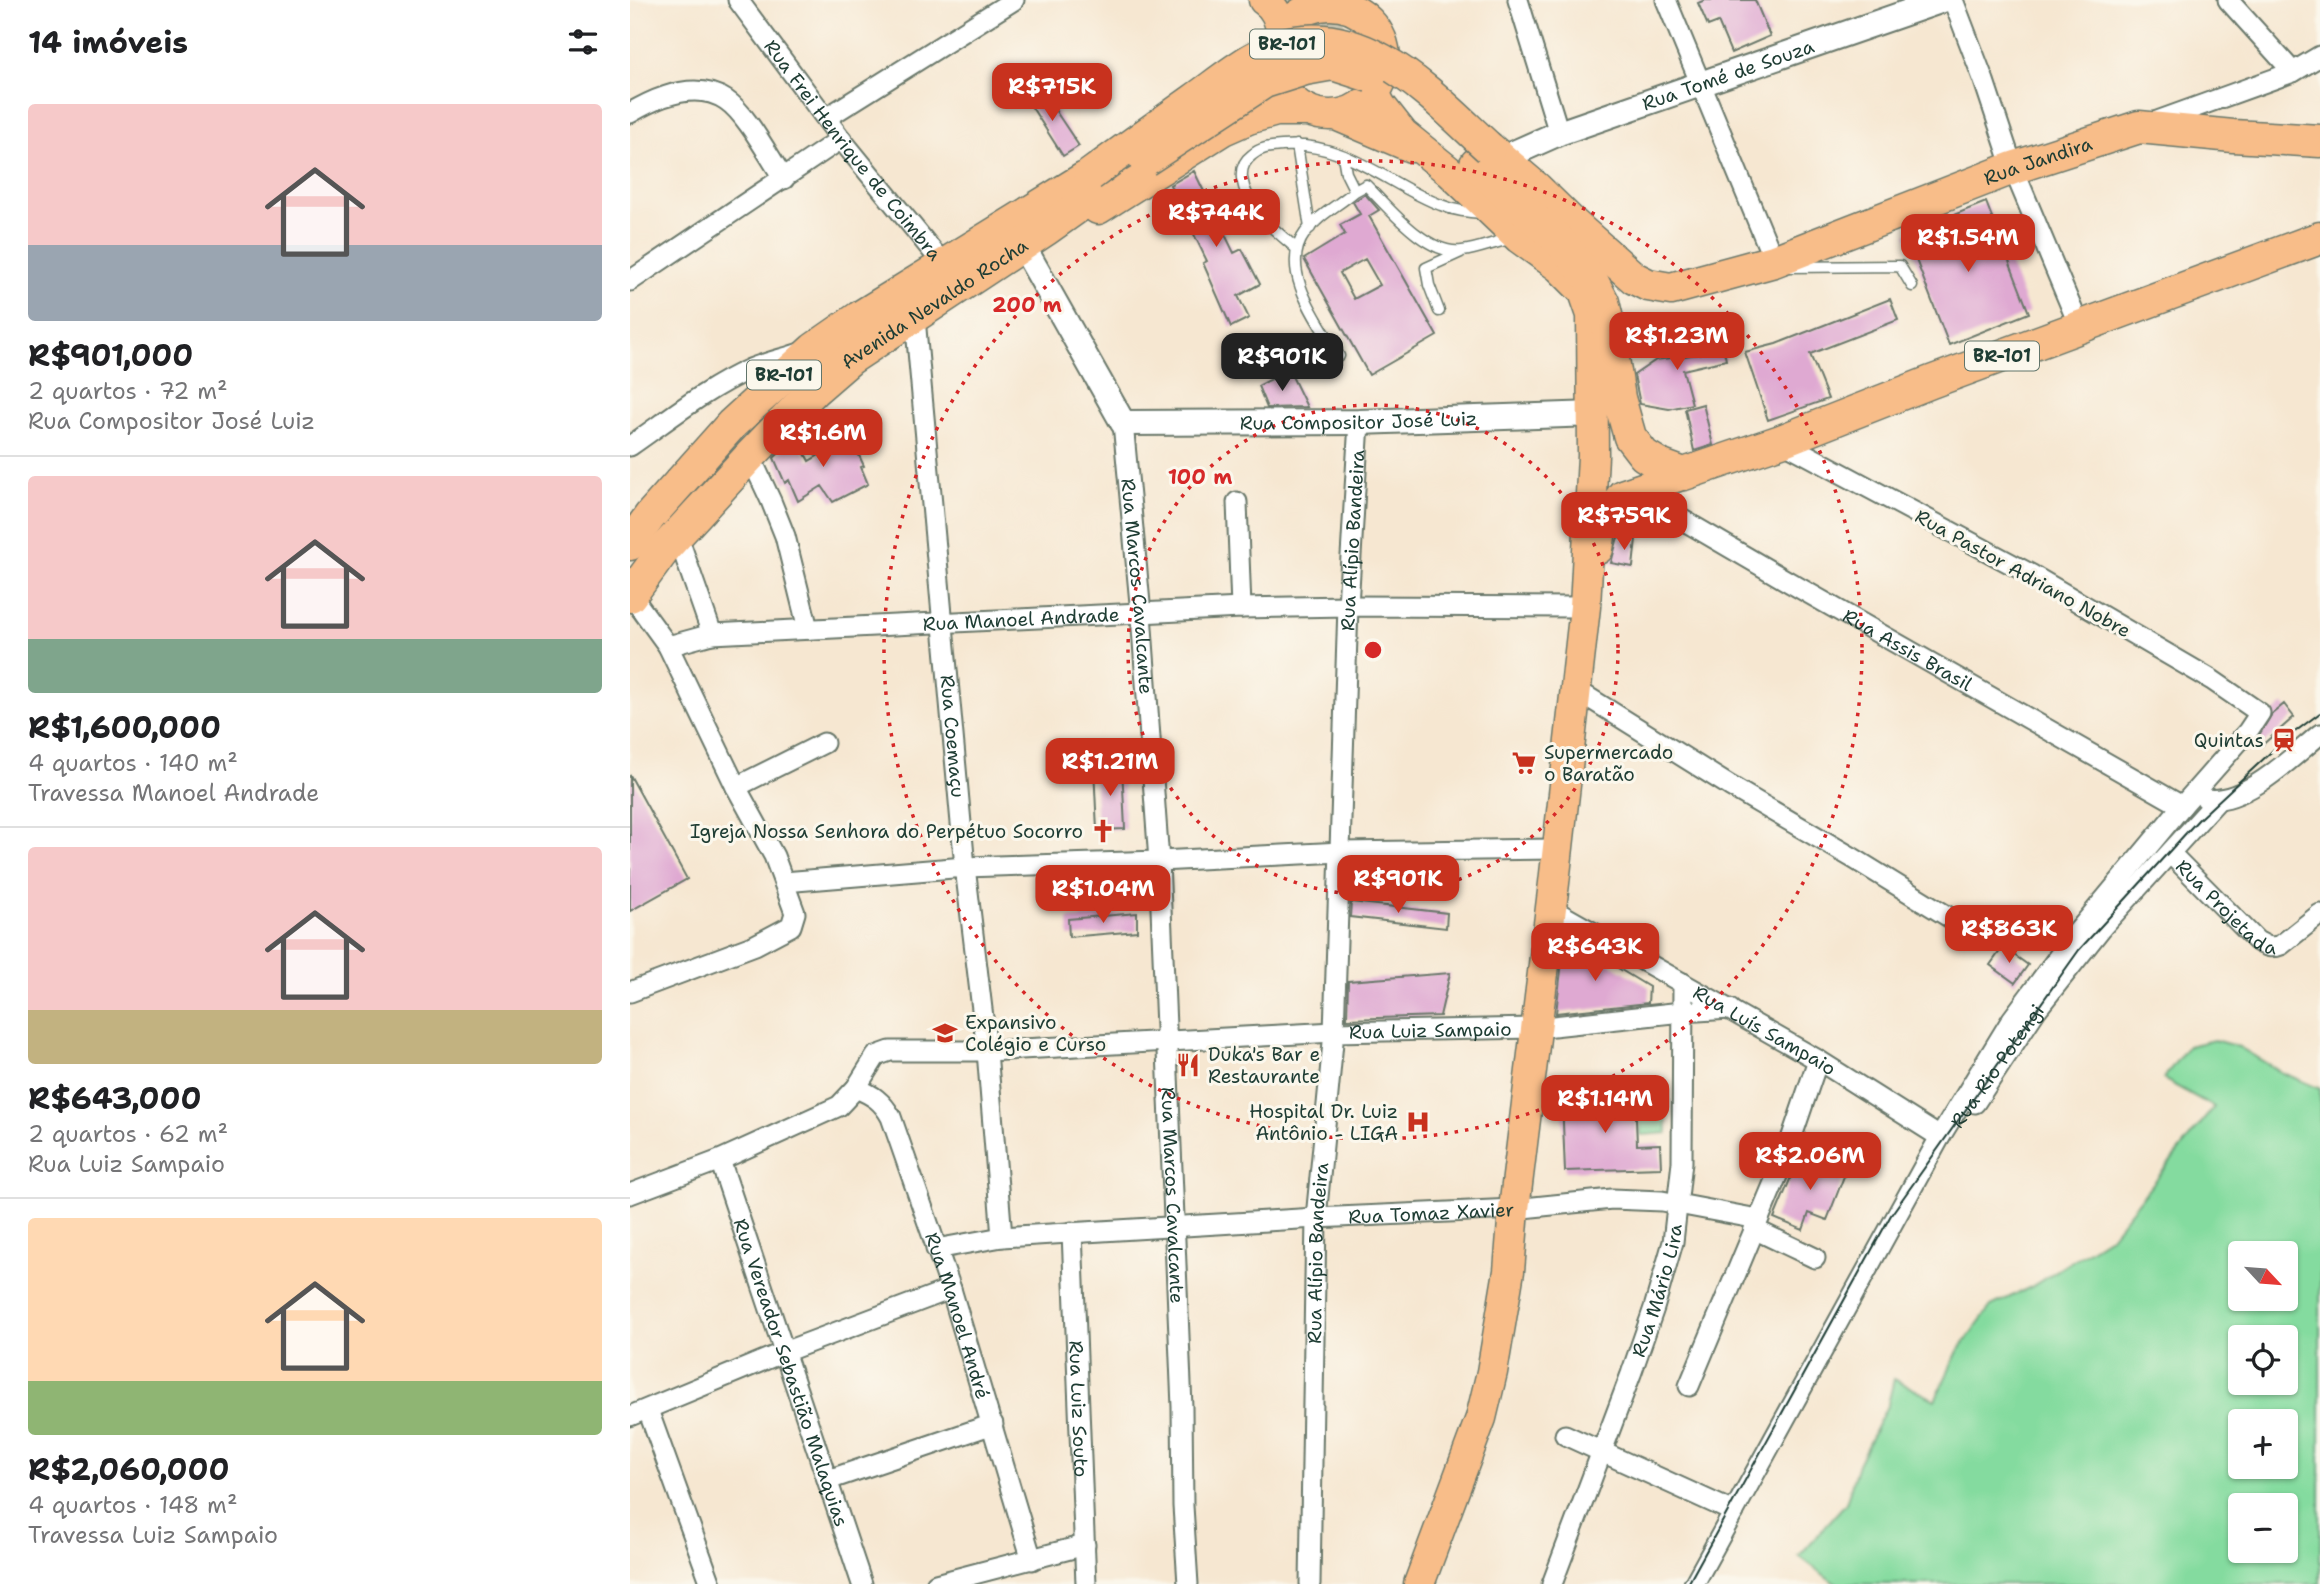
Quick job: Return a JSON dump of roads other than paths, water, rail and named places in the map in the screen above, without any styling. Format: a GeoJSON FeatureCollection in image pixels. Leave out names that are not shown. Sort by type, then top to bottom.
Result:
{"type":"FeatureCollection","features":[{"type":"Feature","properties":{"kind":"highway"},"geometry":{"type":"LineString","coordinates":[[980,243],[1028,196],[1165,110],[1239,58],[1280,35]]}},
{"type":"Feature","properties":{"kind":"highway","name":"BR-101"},"geometry":{"type":"LineString","coordinates":[[1034,237],[1102,178],[1264,82],[1305,69],[1333,64],[1367,74],[1493,155],[1510,198],[1558,239],[1592,281],[1603,302],[1619,398],[1630,437],[1643,455],[1684,474],[1781,441],[1931,382],[2320,238]]}},
{"type":"Feature","properties":{"kind":"highway"},"geometry":{"type":"LineString","coordinates":[[1034,237],[1092,212],[1223,129],[1276,110],[1306,110]]}},
{"type":"Feature","properties":{"kind":"highway","name":"Rua Jandira"},"geometry":{"type":"LineString","coordinates":[[1493,155],[1536,188],[1634,278],[1648,285],[1671,289],[1774,261],[2013,168],[2139,127]]}},
{"type":"Feature","properties":{"kind":"highway","name":"BR-101"},"geometry":{"type":"LineString","coordinates":[[2139,127],[2320,141]]}},
{"type":"Feature","properties":{"kind":"highway","name":"Avenida Nevaldo Rocha"},"geometry":{"type":"LineString","coordinates":[[630,544],[650,516],[733,424],[814,349],[860,317],[980,243],[1102,178]]}},
{"type":"Feature","properties":{"kind":"highway"},"geometry":{"type":"LineString","coordinates":[[1498,209],[1592,281]]}},
{"type":"Feature","properties":{"kind":"highway","name":"Avenida Nevaldo Rocha"},"geometry":{"type":"LineString","coordinates":[[633,583],[750,456],[813,391],[850,359],[1034,237]]}},
{"type":"Feature","properties":{"kind":"main road"},"geometry":{"type":"LineString","coordinates":[[1264,0],[1279,18],[1280,35],[1275,54],[1282,87],[1292,100],[1306,110],[1321,115],[1336,115],[1357,107],[1374,93],[1385,68],[1381,38]]}},
{"type":"Feature","properties":{"kind":"main road"},"geometry":{"type":"LineString","coordinates":[[1280,35],[1296,16],[1317,6],[1334,2],[1363,14],[1381,38],[1479,118],[1493,155]]}},
{"type":"Feature","properties":{"kind":"main road"},"geometry":{"type":"LineString","coordinates":[[1374,93],[1403,134],[1498,209],[1519,238],[1559,267],[1584,292],[1592,315],[1594,414],[1585,607],[1509,1271],[1481,1419],[1419,1584]]}},
{"type":"Feature","properties":{"kind":"main road"},"geometry":{"type":"LineString","coordinates":[[1336,115],[1424,152]]}},
{"type":"Feature","properties":{"kind":"main road"},"geometry":{"type":"LineString","coordinates":[[1585,607],[1593,579],[1602,523],[1622,495],[1684,474]]}},
{"type":"Feature","properties":{"kind":"street","name":"Rua Frei Henrique de Coimbra"},"geometry":{"type":"LineString","coordinates":[[738,0],[841,139],[944,265]]}},
{"type":"Feature","properties":{"kind":"street"},"geometry":{"type":"LineString","coordinates":[[826,118],[1014,0]]}},
{"type":"Feature","properties":{"kind":"street"},"geometry":{"type":"LineString","coordinates":[[1518,0],[1559,133]]}},
{"type":"Feature","properties":{"kind":"street"},"geometry":{"type":"LineString","coordinates":[[1666,0],[1774,261]]}},
{"type":"Feature","properties":{"kind":"street","name":"Rua Tomé de Souza"},"geometry":{"type":"LineString","coordinates":[[1493,155],[1943,0]]}},
{"type":"Feature","properties":{"kind":"street"},"geometry":{"type":"LineString","coordinates":[[1953,0],[2013,168],[2080,328]]}},
{"type":"Feature","properties":{"kind":"street"},"geometry":{"type":"LineString","coordinates":[[2228,0],[2293,72]]}},
{"type":"Feature","properties":{"kind":"street","name":"Rua Jandira"},"geometry":{"type":"LineString","coordinates":[[2139,127],[2293,72],[2320,57]]}},
{"type":"Feature","properties":{"kind":"street"},"geometry":{"type":"LineString","coordinates":[[630,113],[662,96],[685,91],[706,92],[726,99],[740,113],[784,179]]}},
{"type":"Feature","properties":{"kind":"street"},"geometry":{"type":"LineString","coordinates":[[630,281],[841,139]]}},
{"type":"Feature","properties":{"kind":"street","name":"Rua Marcos Cavalcante"},"geometry":{"type":"LineString","coordinates":[[1034,237],[1123,423],[1141,614],[1159,861],[1188,1584]]}},
{"type":"Feature","properties":{"kind":"street","name":"Rua Coemaçu"},"geometry":{"type":"LineString","coordinates":[[915,318],[965,867],[987,1051],[1002,1237]]}},
{"type":"Feature","properties":{"kind":"street","name":"Avenida Nevaldo Rocha"},"geometry":{"type":"LineString","coordinates":[[630,446],[706,392],[730,379],[753,368],[814,349]]}},
{"type":"Feature","properties":{"kind":"street","name":"Rua Compositor José Luiz"},"geometry":{"type":"LineString","coordinates":[[1123,423],[1359,422],[1594,414]]}},
{"type":"Feature","properties":{"kind":"street","name":"Rua Alípio Bandeira"},"geometry":{"type":"LineString","coordinates":[[1310,1584],[1316,1218],[1334,1032],[1348,607],[1359,422]]}},
{"type":"Feature","properties":{"kind":"street","name":"Rua Pastor Adriano Nobre"},"geometry":{"type":"LineString","coordinates":[[1781,441],[2032,575],[2212,680],[2260,713]]}},
{"type":"Feature","properties":{"kind":"street"},"geometry":{"type":"LineString","coordinates":[[750,456],[785,537],[808,629]]}},
{"type":"Feature","properties":{"kind":"street","name":"Rua Assis Brasil"},"geometry":{"type":"LineString","coordinates":[[1635,492],[2182,806]]}},
{"type":"Feature","properties":{"kind":"street"},"geometry":{"type":"LineString","coordinates":[[1237,502],[1241,608]]}},
{"type":"Feature","properties":{"kind":"street"},"geometry":{"type":"LineString","coordinates":[[677,534],[712,634]]}},
{"type":"Feature","properties":{"kind":"street"},"geometry":{"type":"LineString","coordinates":[[630,992],[755,945],[791,926],[795,913],[769,848],[736,787],[668,646],[633,583]]}},
{"type":"Feature","properties":{"kind":"street","name":"Rua Manoel Andrade"},"geometry":{"type":"LineString","coordinates":[[668,646],[712,634],[1241,608],[1585,607]]}},
{"type":"Feature","properties":{"kind":"street"},"geometry":{"type":"LineString","coordinates":[[1575,689],[1983,938]]}},
{"type":"Feature","properties":{"kind":"street","name":"Rua Rio Potengi"},"geometry":{"type":"LineString","coordinates":[[1694,1584],[1940,1137],[2012,1019],[2042,978],[2182,806],[2248,731],[2260,713]]}},
{"type":"Feature","properties":{"kind":"street","name":"Rua Rio Potengi"},"geometry":{"type":"LineString","coordinates":[[1919,1175],[1937,1158],[2037,1009],[2103,926],[2217,801],[2266,780],[2320,734]]}},
{"type":"Feature","properties":{"kind":"street"},"geometry":{"type":"LineString","coordinates":[[736,787],[824,743]]}},
{"type":"Feature","properties":{"kind":"street","name":"Rua Rio Potengi"},"geometry":{"type":"LineString","coordinates":[[2182,806],[2197,800],[2217,801]]}},
{"type":"Feature","properties":{"kind":"street"},"geometry":{"type":"LineString","coordinates":[[784,882],[965,867],[1341,852],[1558,849]]}},
{"type":"Feature","properties":{"kind":"street","name":"Rua Projetada"},"geometry":{"type":"LineString","coordinates":[[2170,853],[2266,946],[2274,948],[2281,945],[2320,914]]}},
{"type":"Feature","properties":{"kind":"street","name":"Rua Luís Sampaio"},"geometry":{"type":"LineString","coordinates":[[1550,908],[1818,1060],[1940,1137]]}},
{"type":"Feature","properties":{"kind":"street","name":"Rua Mário Lira"},"geometry":{"type":"LineString","coordinates":[[1552,1584],[1603,1451],[1664,1276],[1673,1242],[1682,1162],[1683,983]]}},
{"type":"Feature","properties":{"kind":"street","name":"Rua Luiz Sampaio"},"geometry":{"type":"LineString","coordinates":[[630,1194],[720,1160],[839,1106],[856,1088],[870,1062],[876,1056],[890,1051],[987,1051],[1334,1032],[1535,1028],[1730,1009]]}},
{"type":"Feature","properties":{"kind":"street"},"geometry":{"type":"LineString","coordinates":[[1689,1386],[1786,1154],[1818,1060]]}},
{"type":"Feature","properties":{"kind":"street","name":"Rua Manoel André"},"geometry":{"type":"LineString","coordinates":[[856,1088],[872,1094],[885,1105],[891,1117],[951,1289],[1032,1560]]}},
{"type":"Feature","properties":{"kind":"street","name":"Rua Vereador Sebastião Malaquias"},"geometry":{"type":"LineString","coordinates":[[720,1160],[862,1584]]}},
{"type":"Feature","properties":{"kind":"street","name":"Rua Tomaz Xavier"},"geometry":{"type":"LineString","coordinates":[[936,1249],[1002,1237],[1514,1209],[1612,1199],[1679,1204],[1756,1224],[1815,1258]]}},
{"type":"Feature","properties":{"kind":"street","name":"Rua Luiz Souto"},"geometry":{"type":"LineString","coordinates":[[1072,1232],[1086,1584]]}},
{"type":"Feature","properties":{"kind":"street"},"geometry":{"type":"LineString","coordinates":[[711,1584],[639,1413],[784,1352],[951,1289]]}},
{"type":"Feature","properties":{"kind":"street"},"geometry":{"type":"LineString","coordinates":[[828,1480],[993,1424]]}},
{"type":"Feature","properties":{"kind":"street"},"geometry":{"type":"LineString","coordinates":[[1565,1435],[1734,1512]]}},
{"type":"Feature","properties":{"kind":"street"},"geometry":{"type":"LineString","coordinates":[[936,1584],[1085,1545]]}},
{"type":"Feature","properties":{"kind":"lane"},"geometry":{"type":"LineString","coordinates":[[1297,145],[1310,228]]}},
{"type":"Feature","properties":{"kind":"lane"},"geometry":{"type":"LineString","coordinates":[[1297,249],[1264,221],[1244,188],[1241,170],[1248,158],[1258,149],[1297,145],[1343,156],[1366,164],[1439,205],[1464,212],[1498,209]]}},
{"type":"Feature","properties":{"kind":"lane"},"geometry":{"type":"LineString","coordinates":[[1343,156],[1346,173],[1355,191]]}},
{"type":"Feature","properties":{"kind":"lane"},"geometry":{"type":"LineString","coordinates":[[1339,356],[1302,293],[1296,272],[1297,249],[1318,219],[1366,185],[1421,238],[1433,246],[1461,252]]}},
{"type":"Feature","properties":{"kind":"lane"},"geometry":{"type":"LineString","coordinates":[[1439,311],[1426,268],[1461,252],[1519,238]]}},
{"type":"Feature","properties":{"kind":"lane"},"geometry":{"type":"LineString","coordinates":[[1774,261],[1779,266],[1795,269],[1900,266],[1912,286]]}},
{"type":"Feature","properties":{"kind":"lane"},"geometry":{"type":"LineString","coordinates":[[633,583],[650,516]]}},
{"type":"Feature","properties":{"kind":"tunnel"},"geometry":{"type":"LineString","coordinates":[[1281,0],[1325,29],[1348,54]]}},
{"type":"Feature","properties":{"kind":"tram line"},"geometry":{"type":"LineString","coordinates":[[1688,1584],[1891,1215],[2079,950],[2199,819],[2284,740],[2320,713]]}},
{"type":"Feature","properties":{"kind":"place","name":"Quintas"},"geometry":{"type":"Point","coordinates":[2284,740]}},
{"type":"Feature","properties":{"kind":"place","name":"Supermercado o Baratão"},"geometry":{"type":"Point","coordinates":[1524,763]}},
{"type":"Feature","properties":{"kind":"place","name":"Igreja Nossa Senhora do Perpétuo Socorro"},"geometry":{"type":"Point","coordinates":[1103,831]}},
{"type":"Feature","properties":{"kind":"place","name":"Expansivo Colégio e Curso"},"geometry":{"type":"Point","coordinates":[945,1033]}},
{"type":"Feature","properties":{"kind":"place","name":"Duka's Bar e Restaurante"},"geometry":{"type":"Point","coordinates":[1188,1065]}},
{"type":"Feature","properties":{"kind":"place","name":"Hospital Dr. Luiz Antônio - LIGA"},"geometry":{"type":"Point","coordinates":[1418,1122]}}]}
